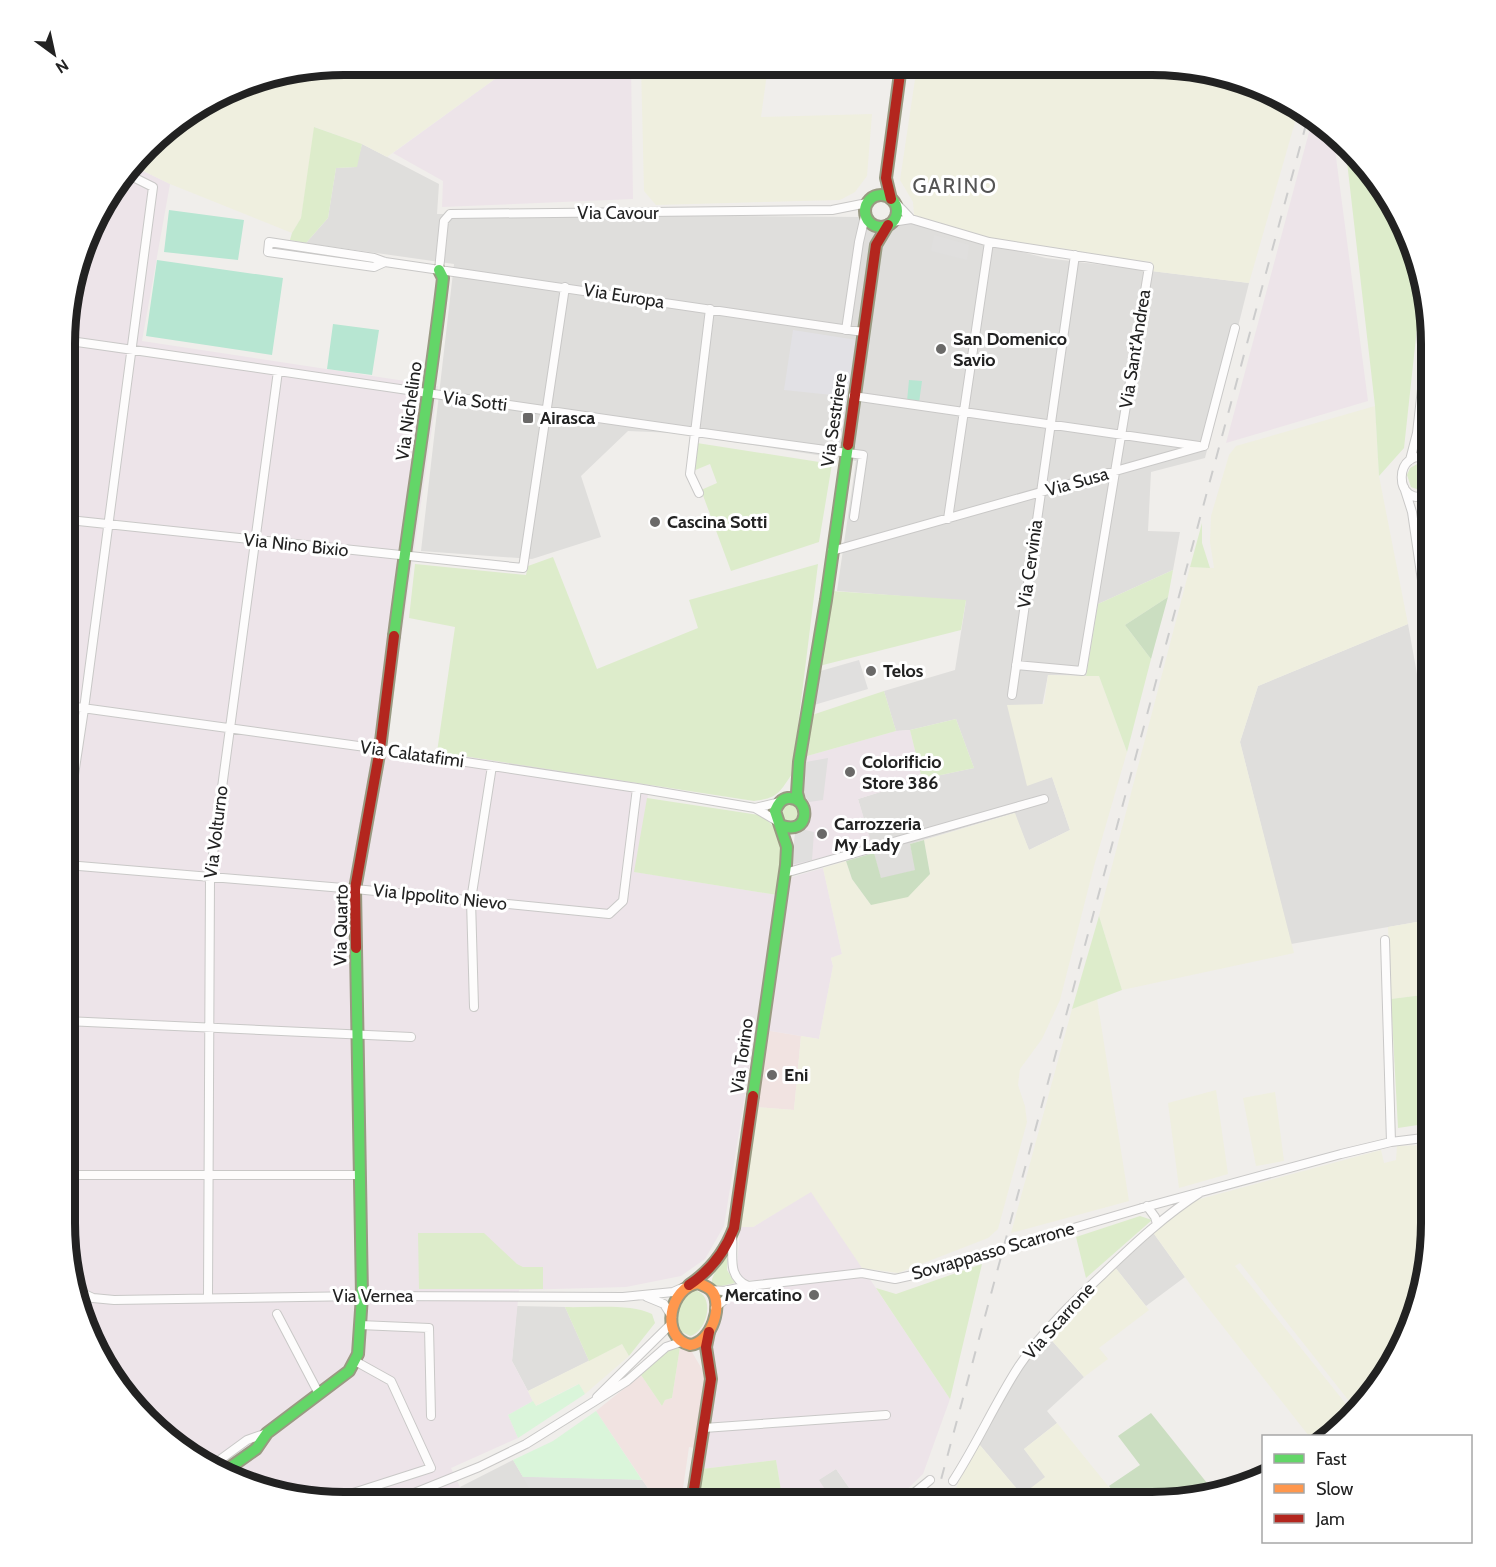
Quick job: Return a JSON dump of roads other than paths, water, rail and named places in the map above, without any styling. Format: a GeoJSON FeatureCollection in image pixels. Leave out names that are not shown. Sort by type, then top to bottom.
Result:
{"type":"FeatureCollection","features":[{"type":"Feature","properties":{"kind":"main road"},"geometry":{"type":"LineString","coordinates":[[876,245],[897,214],[886,178],[900,75]]}},
{"type":"Feature","properties":{"kind":"main road"},"geometry":{"type":"LineString","coordinates":[[876,245],[866,217],[870,199],[886,178]]}},
{"type":"Feature","properties":{"kind":"main road"},"geometry":{"type":"LineString","coordinates":[[870,199],[884,195],[892,200]]}},
{"type":"Feature","properties":{"kind":"main road"},"geometry":{"type":"LineString","coordinates":[[866,217],[876,226],[890,224]]}},
{"type":"Feature","properties":{"kind":"main road","name":"Via Sestriere"},"geometry":{"type":"LineString","coordinates":[[826,600],[876,245]]}},
{"type":"Feature","properties":{"kind":"main road","name":"Via Nichelino"},"geometry":{"type":"LineString","coordinates":[[404,557],[429,395],[443,278],[439,270]]}},
{"type":"Feature","properties":{"kind":"main road","name":"Via Quarto"},"geometry":{"type":"LineString","coordinates":[[355,1361],[358,1354],[362,1296],[355,889],[380,749],[404,557]]}},
{"type":"Feature","properties":{"kind":"main road","name":"Via Torino"},"geometry":{"type":"LineString","coordinates":[[714,1264],[727,1246],[732,1233],[787,847],[792,834],[805,818],[806,813],[797,793],[798,773],[826,600]]}},
{"type":"Feature","properties":{"kind":"main road","name":"Via Torino"},"geometry":{"type":"LineString","coordinates":[[787,847],[775,811],[798,773]]}},
{"type":"Feature","properties":{"kind":"main road"},"geometry":{"type":"LineString","coordinates":[[782,800],[795,798],[799,800]]}},
{"type":"Feature","properties":{"kind":"main road"},"geometry":{"type":"LineString","coordinates":[[778,823],[789,829],[799,826]]}},
{"type":"Feature","properties":{"kind":"main road"},"geometry":{"type":"LineString","coordinates":[[707,1364],[699,1353],[675,1336],[671,1320],[678,1297],[686,1286],[714,1264]]}},
{"type":"Feature","properties":{"kind":"main road"},"geometry":{"type":"LineString","coordinates":[[710,1289],[714,1264]]}},
{"type":"Feature","properties":{"kind":"main road"},"geometry":{"type":"LineString","coordinates":[[686,1286],[698,1283],[710,1289],[716,1300],[706,1347],[711,1379],[694,1492]]}},
{"type":"Feature","properties":{"kind":"main road"},"geometry":{"type":"LineString","coordinates":[[685,1343],[701,1342],[709,1332]]}},
{"type":"Feature","properties":{"kind":"main road"},"geometry":{"type":"LineString","coordinates":[[231,1467],[256,1449],[267,1433],[349,1371],[355,1361]]}},
{"type":"Feature","properties":{"kind":"street"},"geometry":{"type":"LineString","coordinates":[[75,768],[153,187],[133,177]]}},
{"type":"Feature","properties":{"kind":"street"},"geometry":{"type":"LineString","coordinates":[[844,209],[870,199]]}},
{"type":"Feature","properties":{"kind":"street"},"geometry":{"type":"LineString","coordinates":[[892,200],[911,219]]}},
{"type":"Feature","properties":{"kind":"street"},"geometry":{"type":"LineString","coordinates":[[844,209],[866,217],[859,242],[846,330]]}},
{"type":"Feature","properties":{"kind":"street","name":"Via Cavour"},"geometry":{"type":"LineString","coordinates":[[439,270],[444,221],[450,214],[679,213],[844,209]]}},
{"type":"Feature","properties":{"kind":"street"},"geometry":{"type":"LineString","coordinates":[[890,224],[911,219]]}},
{"type":"Feature","properties":{"kind":"street","name":"Via Sant'Andrea"},"geometry":{"type":"LineString","coordinates":[[911,219],[989,242],[1149,267],[1082,671],[1016,665]]}},
{"type":"Feature","properties":{"kind":"street","name":"Via Europa"},"geometry":{"type":"LineString","coordinates":[[384,262],[374,267],[268,252],[269,242],[374,258],[384,262],[863,332]]}},
{"type":"Feature","properties":{"kind":"street"},"geometry":{"type":"LineString","coordinates":[[948,519],[989,242]]}},
{"type":"Feature","properties":{"kind":"street","name":"Via Cervinia"},"geometry":{"type":"LineString","coordinates":[[1011,694],[1075,255]]}},
{"type":"Feature","properties":{"kind":"street"},"geometry":{"type":"LineString","coordinates":[[547,410],[565,287]]}},
{"type":"Feature","properties":{"kind":"street"},"geometry":{"type":"LineString","coordinates":[[699,493],[690,474],[710,309]]}},
{"type":"Feature","properties":{"kind":"street"},"geometry":{"type":"LineString","coordinates":[[854,396],[1204,446],[1235,328]]}},
{"type":"Feature","properties":{"kind":"street","name":"Via Sotti"},"geometry":{"type":"LineString","coordinates":[[75,342],[429,395],[846,453]]}},
{"type":"Feature","properties":{"kind":"street","name":"Via Volturno"},"geometry":{"type":"LineString","coordinates":[[208,1297],[210,877],[278,371]]}},
{"type":"Feature","properties":{"kind":"street"},"geometry":{"type":"LineString","coordinates":[[1421,393],[1416,434],[1410,460],[1402,470],[1401,482],[1412,512],[1421,574]]}},
{"type":"Feature","properties":{"kind":"street","name":"Via Nino Bixio"},"geometry":{"type":"LineString","coordinates":[[75,521],[523,568],[547,410]]}},
{"type":"Feature","properties":{"kind":"street"},"geometry":{"type":"LineString","coordinates":[[1416,434],[1421,443]]}},
{"type":"Feature","properties":{"kind":"street","name":"Via Susa"},"geometry":{"type":"LineString","coordinates":[[832,551],[1204,446]]}},
{"type":"Feature","properties":{"kind":"street"},"geometry":{"type":"LineString","coordinates":[[846,453],[863,455],[854,517]]}},
{"type":"Feature","properties":{"kind":"street"},"geometry":{"type":"LineString","coordinates":[[1410,460],[1421,457]]}},
{"type":"Feature","properties":{"kind":"street"},"geometry":{"type":"LineString","coordinates":[[1404,487],[1413,495],[1421,495]]}},
{"type":"Feature","properties":{"kind":"street","name":"Via Calatafimi"},"geometry":{"type":"LineString","coordinates":[[75,707],[380,749],[637,788],[755,808],[778,823]]}},
{"type":"Feature","properties":{"kind":"street"},"geometry":{"type":"LineString","coordinates":[[474,1007],[471,900],[492,766]]}},
{"type":"Feature","properties":{"kind":"street","name":"Via Ippolito Nievo"},"geometry":{"type":"LineString","coordinates":[[75,866],[355,889],[609,914],[622,901],[637,788]]}},
{"type":"Feature","properties":{"kind":"street"},"geometry":{"type":"LineString","coordinates":[[785,873],[1044,799]]}},
{"type":"Feature","properties":{"kind":"street","name":"Via Calatafimi"},"geometry":{"type":"LineString","coordinates":[[755,808],[782,800]]}},
{"type":"Feature","properties":{"kind":"street"},"geometry":{"type":"LineString","coordinates":[[1385,940],[1391,1142]]}},
{"type":"Feature","properties":{"kind":"street"},"geometry":{"type":"LineString","coordinates":[[75,1021],[411,1037]]}},
{"type":"Feature","properties":{"kind":"street","name":"Via Scarrone"},"geometry":{"type":"LineString","coordinates":[[1145,1207],[1391,1142],[1421,1138]]}},
{"type":"Feature","properties":{"kind":"street"},"geometry":{"type":"LineString","coordinates":[[75,1175],[360,1175]]}},
{"type":"Feature","properties":{"kind":"street","name":"Via Scarrone"},"geometry":{"type":"LineString","coordinates":[[953,1481],[1020,1364],[1073,1302],[1157,1224],[1202,1192]]}},
{"type":"Feature","properties":{"kind":"street"},"geometry":{"type":"LineString","coordinates":[[1145,1207],[1155,1217],[1157,1224]]}},
{"type":"Feature","properties":{"kind":"street","name":"Sovrappasso Scarrone"},"geometry":{"type":"LineString","coordinates":[[736,1290],[748,1286],[862,1272],[895,1280],[1145,1207]]}},
{"type":"Feature","properties":{"kind":"street"},"geometry":{"type":"LineString","coordinates":[[732,1233],[732,1268],[739,1280],[748,1286]]}},
{"type":"Feature","properties":{"kind":"street","name":"Via Vernea"},"geometry":{"type":"LineString","coordinates":[[102,1299],[643,1296],[673,1292],[686,1286]]}},
{"type":"Feature","properties":{"kind":"street"},"geometry":{"type":"LineString","coordinates":[[710,1289],[736,1290]]}},
{"type":"Feature","properties":{"kind":"street"},"geometry":{"type":"LineString","coordinates":[[715,1308],[736,1290]]}},
{"type":"Feature","properties":{"kind":"street"},"geometry":{"type":"LineString","coordinates":[[84,1293],[102,1299]]}},
{"type":"Feature","properties":{"kind":"street"},"geometry":{"type":"LineString","coordinates":[[590,1404],[653,1344],[671,1320],[664,1304],[643,1296]]}},
{"type":"Feature","properties":{"kind":"street"},"geometry":{"type":"LineString","coordinates":[[88,1306],[102,1299]]}},
{"type":"Feature","properties":{"kind":"street"},"geometry":{"type":"LineString","coordinates":[[277,1314],[319,1394]]}},
{"type":"Feature","properties":{"kind":"street"},"geometry":{"type":"LineString","coordinates":[[360,1325],[429,1328],[431,1416]]}},
{"type":"Feature","properties":{"kind":"street"},"geometry":{"type":"LineString","coordinates":[[417,1492],[479,1467],[526,1444],[627,1381],[666,1347],[685,1343]]}},
{"type":"Feature","properties":{"kind":"street"},"geometry":{"type":"LineString","coordinates":[[355,1361],[391,1381],[431,1468],[356,1492]]}},
{"type":"Feature","properties":{"kind":"street"},"geometry":{"type":"LineString","coordinates":[[704,1428],[886,1415]]}},
{"type":"Feature","properties":{"kind":"street"},"geometry":{"type":"LineString","coordinates":[[219,1461],[247,1440],[267,1433]]}},
{"type":"Feature","properties":{"kind":"street"},"geometry":{"type":"LineString","coordinates":[[915,1492],[930,1480]]}},
{"type":"Feature","properties":{"kind":"railway"},"geometry":{"type":"LineString","coordinates":[[938,1492],[1306,124]]}},
{"type":"Feature","properties":{"kind":"place","name":"San Domenico Savio"},"geometry":{"type":"Point","coordinates":[941,349]}},
{"type":"Feature","properties":{"kind":"place","name":"Airasca"},"geometry":{"type":"Point","coordinates":[528,418]}},
{"type":"Feature","properties":{"kind":"place","name":"Cascina Sotti"},"geometry":{"type":"Point","coordinates":[655,522]}},
{"type":"Feature","properties":{"kind":"place","name":"Telos"},"geometry":{"type":"Point","coordinates":[871,671]}},
{"type":"Feature","properties":{"kind":"place","name":"Colorificio Store 386"},"geometry":{"type":"Point","coordinates":[850,772]}},
{"type":"Feature","properties":{"kind":"place","name":"Carrozzeria My Lady"},"geometry":{"type":"Point","coordinates":[822,834]}},
{"type":"Feature","properties":{"kind":"place","name":"Eni"},"geometry":{"type":"Point","coordinates":[772,1075]}},
{"type":"Feature","properties":{"kind":"place","name":"Mercatino"},"geometry":{"type":"Point","coordinates":[814,1295]}},
{"type":"Feature","properties":{"kind":"district","name":"GARINO"},"geometry":{"type":"Point","coordinates":[955,185]}}]}
